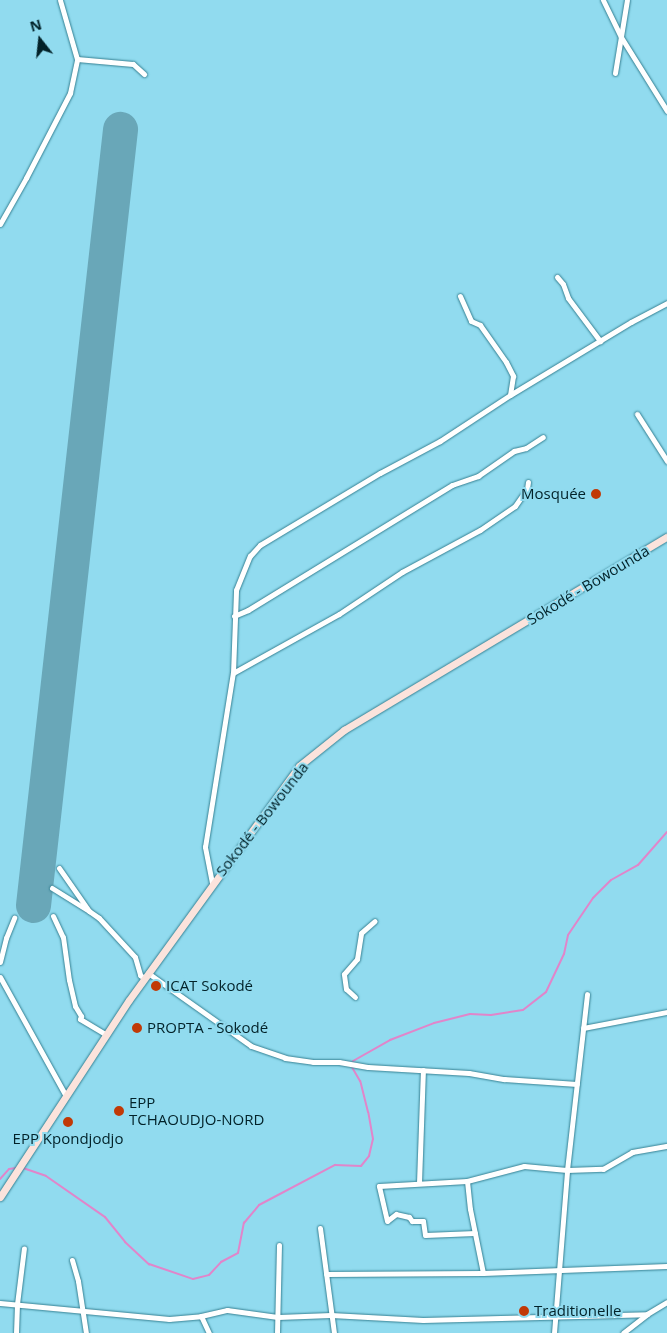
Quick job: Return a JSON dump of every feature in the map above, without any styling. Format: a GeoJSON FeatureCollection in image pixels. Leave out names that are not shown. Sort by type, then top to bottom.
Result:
{"type":"FeatureCollection","features":[{"type":"Feature","properties":{"kind":"main road","name":"Sokodé - Bowounda"},"geometry":{"type":"LineString","coordinates":[[0,1197],[146,976],[299,766],[344,730],[667,538]]}},
{"type":"Feature","properties":{"kind":"street"},"geometry":{"type":"LineString","coordinates":[[0,224],[70,93],[77,59],[60,0]]}},
{"type":"Feature","properties":{"kind":"street"},"geometry":{"type":"LineString","coordinates":[[603,0],[621,37],[667,111]]}},
{"type":"Feature","properties":{"kind":"street"},"geometry":{"type":"LineString","coordinates":[[615,73],[627,0]]}},
{"type":"Feature","properties":{"kind":"street"},"geometry":{"type":"LineString","coordinates":[[77,59],[133,64],[144,74]]}},
{"type":"Feature","properties":{"kind":"street"},"geometry":{"type":"LineString","coordinates":[[557,277],[563,284],[568,298],[600,341]]}},
{"type":"Feature","properties":{"kind":"street"},"geometry":{"type":"LineString","coordinates":[[460,296],[472,321],[485,331],[506,362],[513,376],[510,395]]}},
{"type":"Feature","properties":{"kind":"street"},"geometry":{"type":"LineString","coordinates":[[212,883],[205,847],[233,673],[236,590],[250,556],[260,546],[380,473],[440,441],[510,395],[667,303]]}},
{"type":"Feature","properties":{"kind":"street"},"geometry":{"type":"LineString","coordinates":[[637,414],[667,462]]}},
{"type":"Feature","properties":{"kind":"street"},"geometry":{"type":"LineString","coordinates":[[234,616],[452,485],[478,476],[514,451],[526,448],[543,437]]}},
{"type":"Feature","properties":{"kind":"street"},"geometry":{"type":"LineString","coordinates":[[233,673],[339,614],[402,572],[480,530],[515,506],[527,489],[528,482]]}},
{"type":"Feature","properties":{"kind":"street"},"geometry":{"type":"LineString","coordinates":[[59,868],[89,911]]}},
{"type":"Feature","properties":{"kind":"street"},"geometry":{"type":"LineString","coordinates":[[52,888],[89,911],[109,928],[134,957],[140,975],[146,976],[251,1046],[284,1058],[577,1084]]}},
{"type":"Feature","properties":{"kind":"street"},"geometry":{"type":"LineString","coordinates":[[53,916],[63,937],[69,980],[75,1006],[81,1016],[80,1019],[107,1035]]}},
{"type":"Feature","properties":{"kind":"street"},"geometry":{"type":"LineString","coordinates":[[0,962],[6,938],[14,918]]}},
{"type":"Feature","properties":{"kind":"street"},"geometry":{"type":"LineString","coordinates":[[355,997],[346,989],[344,974],[357,958],[361,933],[375,921]]}},
{"type":"Feature","properties":{"kind":"street"},"geometry":{"type":"LineString","coordinates":[[0,941],[6,938]]}},
{"type":"Feature","properties":{"kind":"street"},"geometry":{"type":"LineString","coordinates":[[0,977],[66,1096]]}},
{"type":"Feature","properties":{"kind":"street"},"geometry":{"type":"LineString","coordinates":[[554,1333],[567,1170],[587,994]]}},
{"type":"Feature","properties":{"kind":"street"},"geometry":{"type":"LineString","coordinates":[[583,1028],[667,1012]]}},
{"type":"Feature","properties":{"kind":"street"},"geometry":{"type":"LineString","coordinates":[[419,1183],[423,1070]]}},
{"type":"Feature","properties":{"kind":"street"},"geometry":{"type":"LineString","coordinates":[[474,1234],[425,1235],[423,1221],[412,1221],[403,1215],[396,1214],[387,1220],[379,1186],[467,1181],[524,1166],[567,1170],[603,1168],[632,1152],[667,1146]]}},
{"type":"Feature","properties":{"kind":"street"},"geometry":{"type":"LineString","coordinates":[[467,1181],[474,1234],[483,1273]]}},
{"type":"Feature","properties":{"kind":"street"},"geometry":{"type":"LineString","coordinates":[[320,1228],[334,1333]]}},
{"type":"Feature","properties":{"kind":"street"},"geometry":{"type":"LineString","coordinates":[[277,1333],[279,1245]]}},
{"type":"Feature","properties":{"kind":"street"},"geometry":{"type":"LineString","coordinates":[[16,1333],[17,1304],[24,1248]]}},
{"type":"Feature","properties":{"kind":"street"},"geometry":{"type":"LineString","coordinates":[[72,1260],[86,1333]]}},
{"type":"Feature","properties":{"kind":"street"},"geometry":{"type":"LineString","coordinates":[[326,1274],[483,1273],[667,1266]]}},
{"type":"Feature","properties":{"kind":"street"},"geometry":{"type":"LineString","coordinates":[[623,1333],[647,1314],[667,1302]]}},
{"type":"Feature","properties":{"kind":"street"},"geometry":{"type":"LineString","coordinates":[[0,1303],[169,1319],[201,1316],[227,1310],[278,1317],[331,1315],[423,1320],[647,1314]]}},
{"type":"Feature","properties":{"kind":"street"},"geometry":{"type":"LineString","coordinates":[[201,1316],[209,1333]]}},
{"type":"Feature","properties":{"kind":"waterway"},"geometry":{"type":"LineString","coordinates":[[353,1061],[390,1040],[434,1023],[470,1014],[491,1015],[523,1010],[546,992],[564,954],[568,935],[593,898],[611,880],[638,865],[667,832]]}},
{"type":"Feature","properties":{"kind":"waterway"},"geometry":{"type":"LineString","coordinates":[[23,1168],[46,1176],[105,1217],[125,1242],[149,1264],[193,1279],[209,1275],[221,1262],[238,1253],[244,1223],[259,1205],[335,1165],[361,1166],[369,1156],[373,1139],[368,1112],[360,1081],[352,1067]]}},
{"type":"Feature","properties":{"kind":"waterway"},"geometry":{"type":"LineString","coordinates":[[0,1179],[9,1169],[16,1168]]}},
{"type":"Feature","properties":{"kind":"runway"},"geometry":{"type":"LineString","coordinates":[[33,905],[120,129]]}},
{"type":"Feature","properties":{"kind":"place","name":"Mosquée"},"geometry":{"type":"Point","coordinates":[596,494]}},
{"type":"Feature","properties":{"kind":"place","name":"ICAT Sokodé"},"geometry":{"type":"Point","coordinates":[156,986]}},
{"type":"Feature","properties":{"kind":"place","name":"PROPTA - Sokodé"},"geometry":{"type":"Point","coordinates":[137,1028]}},
{"type":"Feature","properties":{"kind":"place","name":"EPP TCHAOUDJO-NORD"},"geometry":{"type":"Point","coordinates":[119,1111]}},
{"type":"Feature","properties":{"kind":"place","name":"EPP Kpondjodjo"},"geometry":{"type":"Point","coordinates":[68,1122]}},
{"type":"Feature","properties":{"kind":"place","name":"Traditionelle"},"geometry":{"type":"Point","coordinates":[524,1311]}}]}
